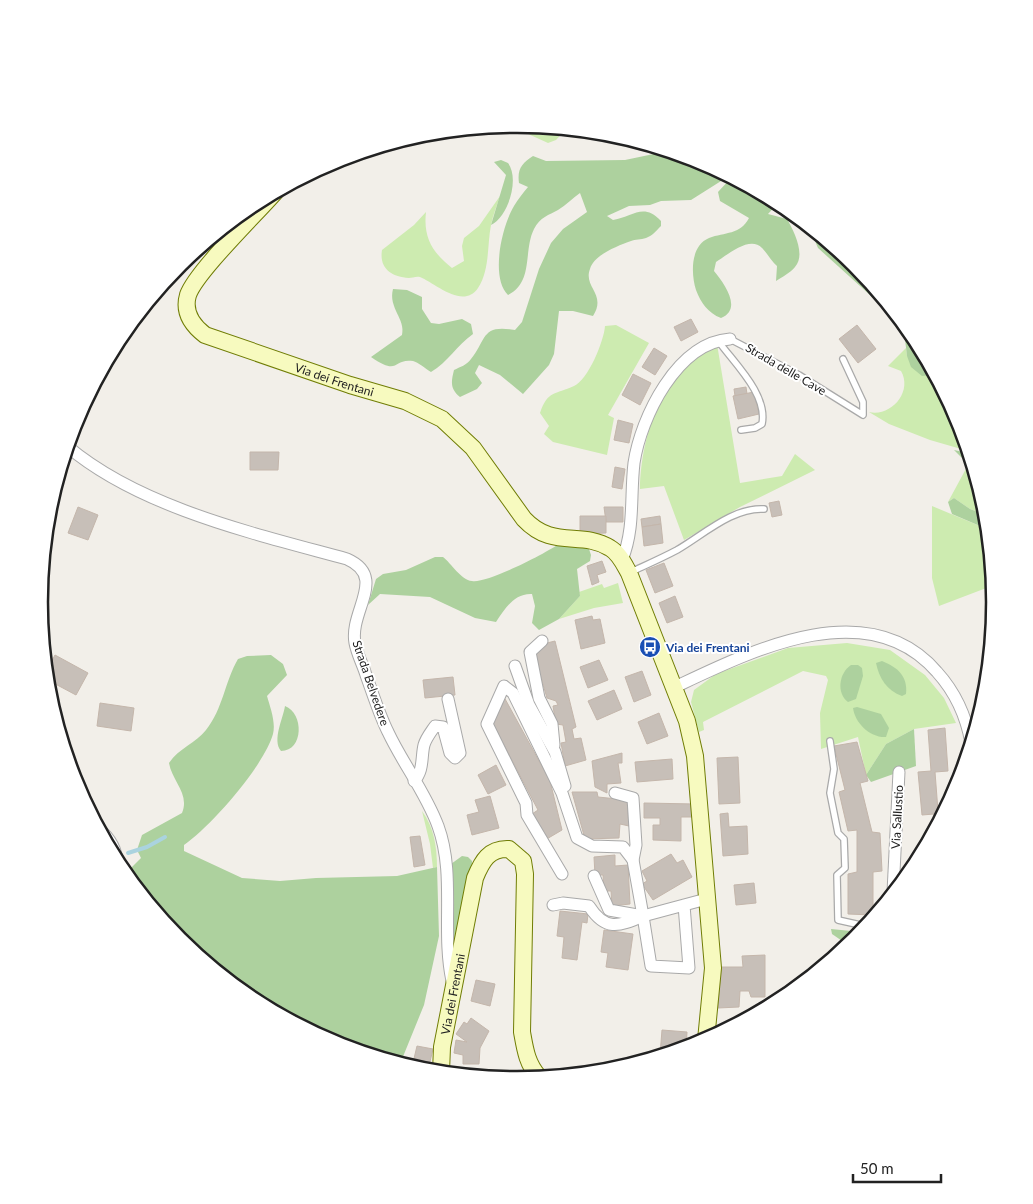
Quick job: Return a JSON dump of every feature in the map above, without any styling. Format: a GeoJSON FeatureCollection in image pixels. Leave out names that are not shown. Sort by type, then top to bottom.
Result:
{"type":"FeatureCollection","features":[{"type":"Feature","properties":{"kind":"main road","name":"Via dei Frentani"},"geometry":{"type":"LineString","coordinates":[[260,209],[202,274],[189,294],[187,310],[199,331],[204,335],[299,368],[405,401],[442,419],[473,448],[533,529],[549,537],[594,543],[610,548],[625,566]]}},
{"type":"Feature","properties":{"kind":"main road"},"geometry":{"type":"LineString","coordinates":[[625,566],[687,721],[695,756],[709,900],[713,968],[707,1030]]}},
{"type":"Feature","properties":{"kind":"main road","name":"Via dei Frentani"},"geometry":{"type":"LineString","coordinates":[[441,1065],[442,1047],[475,878],[481,863],[488,855],[501,848],[509,849],[517,854],[523,861],[525,874],[522,1032],[525,1055],[533,1070]]}},
{"type":"Feature","properties":{"kind":"street"},"geometry":{"type":"LineString","coordinates":[[625,566],[629,543],[634,463],[642,433],[667,380],[685,359],[724,339]]}},
{"type":"Feature","properties":{"kind":"street","name":"Strada Belvedere"},"geometry":{"type":"LineString","coordinates":[[72,450],[112,478],[172,505],[260,535],[347,559],[360,566],[368,583],[355,626],[355,642],[385,726],[438,826],[445,853],[446,942],[454,988]]}},
{"type":"Feature","properties":{"kind":"street"},"geometry":{"type":"LineString","coordinates":[[674,687],[727,662],[786,641],[829,633],[876,634],[908,647],[933,667],[956,697],[963,712],[968,730]]}},
{"type":"Feature","properties":{"kind":"street"},"geometry":{"type":"LineString","coordinates":[[542,641],[530,652],[539,698],[552,724],[555,752],[565,785],[562,793]]}},
{"type":"Feature","properties":{"kind":"street"},"geometry":{"type":"LineString","coordinates":[[515,666],[529,705],[555,752]]}},
{"type":"Feature","properties":{"kind":"street"},"geometry":{"type":"LineString","coordinates":[[562,874],[527,815],[526,803],[487,724],[504,686],[512,693],[562,793],[577,838],[592,846],[623,847],[633,860]]}},
{"type":"Feature","properties":{"kind":"street"},"geometry":{"type":"LineString","coordinates":[[414,781],[418,777],[423,761],[424,743],[435,726],[443,727],[450,753],[455,758],[460,753],[448,699]]}},
{"type":"Feature","properties":{"kind":"street","name":"Via Sallustio"},"geometry":{"type":"LineString","coordinates":[[894,881],[899,772]]}},
{"type":"Feature","properties":{"kind":"street"},"geometry":{"type":"LineString","coordinates":[[615,793],[633,798],[636,845],[633,860],[651,966],[689,968],[684,905]]}},
{"type":"Feature","properties":{"kind":"street"},"geometry":{"type":"LineString","coordinates":[[594,876],[609,910],[644,916]]}},
{"type":"Feature","properties":{"kind":"street"},"geometry":{"type":"LineString","coordinates":[[553,905],[562,903],[589,906],[605,924],[624,924],[644,916],[709,900]]}},
{"type":"Feature","properties":{"kind":"lane"},"geometry":{"type":"LineString","coordinates":[[724,339],[750,384],[758,390],[763,418],[762,424],[755,428],[741,430]]}},
{"type":"Feature","properties":{"kind":"lane","name":"Strada delle Cave"},"geometry":{"type":"LineString","coordinates":[[724,339],[799,375],[863,415],[863,402],[843,359]]}},
{"type":"Feature","properties":{"kind":"lane"},"geometry":{"type":"LineString","coordinates":[[625,566],[677,550],[735,515],[752,508],[764,509]]}},
{"type":"Feature","properties":{"kind":"lane"},"geometry":{"type":"LineString","coordinates":[[830,741],[834,769],[830,793],[838,833],[844,839],[845,868],[837,875],[838,920],[857,924]]}},
{"type":"Feature","properties":{"kind":"green space"},"geometry":{"type":"Polygon","coordinates":[[[527,133],[560,135],[556,140],[548,143],[527,133]]]}},
{"type":"Feature","properties":{"kind":"green space"},"geometry":{"type":"Polygon","coordinates":[[[654,154],[722,180],[691,200],[661,201],[650,205],[629,206],[607,216],[613,220],[638,212],[649,212],[661,221],[661,226],[648,237],[633,240],[596,259],[592,264],[589,275],[589,281],[597,302],[597,308],[593,316],[573,311],[559,311],[554,354],[549,365],[523,394],[500,375],[479,365],[475,373],[482,383],[477,389],[460,397],[454,391],[452,385],[454,370],[469,361],[490,331],[496,329],[515,330],[522,322],[539,269],[551,243],[563,229],[587,212],[580,193],[539,222],[531,238],[525,274],[516,289],[508,295],[503,287],[500,276],[500,251],[505,226],[517,201],[528,187],[519,183],[519,174],[523,164],[533,156],[546,161],[625,160],[654,154]]]}},
{"type":"Feature","properties":{"kind":"green space"},"geometry":{"type":"Polygon","coordinates":[[[501,160],[508,163],[511,170],[513,178],[512,188],[503,214],[491,225],[506,175],[494,162],[501,160]]]}},
{"type":"Feature","properties":{"kind":"green space"},"geometry":{"type":"Polygon","coordinates":[[[727,183],[772,209],[768,214],[787,219],[793,230],[799,250],[798,262],[795,267],[776,281],[777,266],[762,248],[757,245],[745,245],[716,262],[714,271],[730,296],[731,302],[731,309],[721,318],[706,307],[696,290],[693,276],[695,254],[698,247],[709,238],[737,230],[749,218],[720,201],[718,192],[727,183]]]}},
{"type":"Feature","properties":{"kind":"green space"},"geometry":{"type":"Polygon","coordinates":[[[500,196],[491,225],[485,273],[478,288],[472,294],[457,296],[420,277],[397,276],[384,267],[382,250],[414,225],[426,212],[426,230],[435,251],[452,268],[464,261],[462,246],[464,238],[479,226],[500,196]]]}},
{"type":"Feature","properties":{"kind":"green space"},"geometry":{"type":"Polygon","coordinates":[[[815,240],[848,270],[874,298],[818,248],[815,240]]]}},
{"type":"Feature","properties":{"kind":"green space"},"geometry":{"type":"Polygon","coordinates":[[[393,289],[407,290],[422,297],[422,309],[431,323],[439,324],[462,319],[471,324],[473,334],[431,372],[413,361],[406,361],[391,366],[380,363],[371,357],[402,335],[402,324],[393,302],[393,289]]]}},
{"type":"Feature","properties":{"kind":"green space"},"geometry":{"type":"Polygon","coordinates":[[[616,325],[649,343],[608,415],[614,418],[607,455],[553,442],[544,434],[549,426],[540,413],[546,400],[553,394],[574,386],[585,376],[602,341],[605,326],[616,325]]]}},
{"type":"Feature","properties":{"kind":"green space"},"geometry":{"type":"Polygon","coordinates":[[[905,340],[927,376],[922,376],[911,367],[907,356],[905,340]]]}},
{"type":"Feature","properties":{"kind":"green space"},"geometry":{"type":"Polygon","coordinates":[[[717,344],[740,483],[782,476],[795,454],[815,470],[740,507],[684,540],[664,486],[640,489],[641,468],[651,425],[669,385],[682,368],[698,354],[717,344]]]}},
{"type":"Feature","properties":{"kind":"green space"},"geometry":{"type":"Polygon","coordinates":[[[906,348],[907,356],[922,366],[937,395],[960,449],[930,440],[889,424],[869,412],[885,411],[892,407],[902,395],[904,379],[901,371],[888,366],[906,348]]]}},
{"type":"Feature","properties":{"kind":"green space"},"geometry":{"type":"Polygon","coordinates":[[[954,450],[961,452],[964,460],[954,450]]]}},
{"type":"Feature","properties":{"kind":"green space"},"geometry":{"type":"Polygon","coordinates":[[[966,468],[976,511],[954,498],[948,502],[966,468]]]}},
{"type":"Feature","properties":{"kind":"green space"},"geometry":{"type":"Polygon","coordinates":[[[954,498],[976,511],[978,525],[952,514],[948,502],[954,498]]]}},
{"type":"Feature","properties":{"kind":"green space"},"geometry":{"type":"Polygon","coordinates":[[[932,506],[978,525],[985,588],[939,606],[932,578],[932,506]]]}},
{"type":"Feature","properties":{"kind":"green space"},"geometry":{"type":"Polygon","coordinates":[[[560,543],[588,546],[591,555],[590,561],[577,569],[580,596],[559,619],[539,630],[532,623],[535,606],[532,594],[526,594],[515,599],[496,622],[475,618],[430,597],[380,594],[368,605],[376,579],[383,574],[406,570],[435,557],[443,557],[464,578],[479,581],[516,567],[543,554],[560,543]]]}},
{"type":"Feature","properties":{"kind":"green space"},"geometry":{"type":"Polygon","coordinates":[[[618,583],[623,603],[594,608],[559,619],[580,596],[579,592],[602,584],[604,588],[618,583]]]}},
{"type":"Feature","properties":{"kind":"green space"},"geometry":{"type":"Polygon","coordinates":[[[847,643],[890,650],[925,675],[944,698],[956,723],[914,729],[886,744],[866,775],[858,737],[821,749],[820,713],[828,680],[826,676],[803,671],[703,722],[704,730],[699,732],[691,702],[694,690],[716,674],[788,648],[847,643]]]}},
{"type":"Feature","properties":{"kind":"green space"},"geometry":{"type":"Polygon","coordinates":[[[271,655],[283,664],[287,675],[267,696],[274,725],[273,734],[268,747],[248,778],[222,810],[184,845],[184,851],[242,878],[280,881],[397,876],[437,867],[439,936],[424,1005],[403,1057],[366,1046],[309,1023],[256,992],[207,955],[185,934],[144,888],[131,868],[141,858],[137,850],[142,835],[182,813],[184,800],[169,763],[178,753],[202,735],[212,722],[238,659],[247,656],[271,655]]]}},
{"type":"Feature","properties":{"kind":"green space"},"geometry":{"type":"Polygon","coordinates":[[[882,661],[897,669],[903,677],[906,694],[902,696],[897,694],[884,683],[876,663],[882,661]]]}},
{"type":"Feature","properties":{"kind":"green space"},"geometry":{"type":"Polygon","coordinates":[[[851,665],[858,665],[862,668],[863,676],[856,699],[848,702],[842,694],[840,683],[844,673],[851,665]]]}},
{"type":"Feature","properties":{"kind":"green space"},"geometry":{"type":"Polygon","coordinates":[[[285,706],[296,716],[299,731],[294,745],[289,749],[281,751],[278,735],[285,706]]]}},
{"type":"Feature","properties":{"kind":"green space"},"geometry":{"type":"Polygon","coordinates":[[[857,707],[881,714],[889,728],[886,737],[874,735],[860,724],[854,714],[853,708],[857,707]]]}},
{"type":"Feature","properties":{"kind":"green space"},"geometry":{"type":"Polygon","coordinates":[[[914,729],[916,766],[871,782],[866,775],[886,744],[914,729]]]}},
{"type":"Feature","properties":{"kind":"green space"},"geometry":{"type":"Polygon","coordinates":[[[422,811],[432,830],[435,845],[437,867],[433,868],[430,844],[422,811]]]}},
{"type":"Feature","properties":{"kind":"green space"},"geometry":{"type":"Polygon","coordinates":[[[462,856],[468,857],[472,861],[472,868],[464,915],[450,956],[451,864],[462,856]]]}},
{"type":"Feature","properties":{"kind":"green space"},"geometry":{"type":"Polygon","coordinates":[[[831,929],[851,931],[841,940],[832,934],[831,929]]]}},
{"type":"Feature","properties":{"kind":"building"},"geometry":{"type":"Polygon","coordinates":[[[691,319],[698,332],[681,341],[674,327],[691,319]]]}},
{"type":"Feature","properties":{"kind":"building"},"geometry":{"type":"Polygon","coordinates":[[[857,325],[876,349],[858,363],[839,339],[857,325]]]}},
{"type":"Feature","properties":{"kind":"building"},"geometry":{"type":"Polygon","coordinates":[[[654,348],[667,356],[655,375],[642,367],[654,348]]]}},
{"type":"Feature","properties":{"kind":"building"},"geometry":{"type":"Polygon","coordinates":[[[633,374],[651,383],[640,405],[622,395],[633,374]]]}},
{"type":"Feature","properties":{"kind":"building"},"geometry":{"type":"Polygon","coordinates":[[[746,387],[747,394],[735,396],[734,389],[746,387]]]}},
{"type":"Feature","properties":{"kind":"building"},"geometry":{"type":"Polygon","coordinates":[[[754,392],[759,414],[738,419],[733,396],[754,392]]]}},
{"type":"Feature","properties":{"kind":"building"},"geometry":{"type":"Polygon","coordinates":[[[618,420],[633,424],[629,443],[614,440],[618,420]]]}},
{"type":"Feature","properties":{"kind":"building"},"geometry":{"type":"Polygon","coordinates":[[[250,452],[279,452],[278,470],[250,470],[250,452]]]}},
{"type":"Feature","properties":{"kind":"building"},"geometry":{"type":"Polygon","coordinates":[[[615,467],[625,469],[622,489],[612,487],[615,467]]]}},
{"type":"Feature","properties":{"kind":"building"},"geometry":{"type":"Polygon","coordinates":[[[779,501],[782,515],[772,517],[769,503],[779,501]]]}},
{"type":"Feature","properties":{"kind":"building"},"geometry":{"type":"Polygon","coordinates":[[[78,507],[98,515],[88,540],[68,533],[78,507]]]}},
{"type":"Feature","properties":{"kind":"building"},"geometry":{"type":"Polygon","coordinates":[[[604,507],[623,507],[623,522],[606,522],[604,507]]]}},
{"type":"Feature","properties":{"kind":"building"},"geometry":{"type":"Polygon","coordinates":[[[580,516],[606,516],[606,533],[580,534],[580,516]]]}},
{"type":"Feature","properties":{"kind":"building"},"geometry":{"type":"Polygon","coordinates":[[[660,516],[661,524],[642,527],[641,519],[660,516]]]}},
{"type":"Feature","properties":{"kind":"building"},"geometry":{"type":"Polygon","coordinates":[[[661,524],[663,543],[644,546],[642,527],[661,524]]]}},
{"type":"Feature","properties":{"kind":"building"},"geometry":{"type":"Polygon","coordinates":[[[602,561],[606,572],[597,575],[599,582],[592,585],[587,566],[602,561]]]}},
{"type":"Feature","properties":{"kind":"building"},"geometry":{"type":"Polygon","coordinates":[[[664,563],[673,586],[655,593],[646,570],[664,563]]]}},
{"type":"Feature","properties":{"kind":"building"},"geometry":{"type":"Polygon","coordinates":[[[675,596],[683,617],[667,623],[659,603],[675,596]]]}},
{"type":"Feature","properties":{"kind":"building"},"geometry":{"type":"Polygon","coordinates":[[[592,616],[593,620],[600,619],[605,643],[581,649],[575,620],[592,616]]]}},
{"type":"Feature","properties":{"kind":"building"},"geometry":{"type":"Polygon","coordinates":[[[555,641],[576,727],[572,729],[574,739],[581,738],[586,760],[565,766],[561,743],[566,742],[563,725],[556,724],[553,706],[558,705],[556,701],[547,698],[534,654],[547,643],[555,641]]]}},
{"type":"Feature","properties":{"kind":"building"},"geometry":{"type":"Polygon","coordinates":[[[55,655],[88,673],[76,695],[56,684],[52,661],[55,655]]]}},
{"type":"Feature","properties":{"kind":"building"},"geometry":{"type":"Polygon","coordinates":[[[599,660],[608,680],[588,688],[580,667],[599,660]]]}},
{"type":"Feature","properties":{"kind":"building"},"geometry":{"type":"Polygon","coordinates":[[[642,671],[651,695],[634,702],[625,677],[642,671]]]}},
{"type":"Feature","properties":{"kind":"building"},"geometry":{"type":"Polygon","coordinates":[[[453,677],[455,695],[425,698],[423,680],[453,677]]]}},
{"type":"Feature","properties":{"kind":"building"},"geometry":{"type":"Polygon","coordinates":[[[614,690],[622,709],[597,720],[588,701],[614,690]]]}},
{"type":"Feature","properties":{"kind":"building"},"geometry":{"type":"Polygon","coordinates":[[[504,697],[550,781],[562,830],[545,840],[532,814],[538,810],[492,722],[504,697]]]}},
{"type":"Feature","properties":{"kind":"building"},"geometry":{"type":"Polygon","coordinates":[[[100,703],[134,708],[131,731],[97,726],[100,703]]]}},
{"type":"Feature","properties":{"kind":"building"},"geometry":{"type":"Polygon","coordinates":[[[659,713],[668,736],[647,744],[638,722],[659,713]]]}},
{"type":"Feature","properties":{"kind":"building"},"geometry":{"type":"Polygon","coordinates":[[[945,728],[948,771],[935,772],[938,807],[934,815],[922,815],[918,772],[931,771],[928,730],[945,728]]]}},
{"type":"Feature","properties":{"kind":"building"},"geometry":{"type":"Polygon","coordinates":[[[857,742],[868,781],[860,783],[872,832],[880,833],[882,871],[873,872],[873,906],[866,915],[848,914],[848,874],[857,872],[857,830],[848,831],[839,792],[845,790],[834,746],[857,742]]]}},
{"type":"Feature","properties":{"kind":"building"},"geometry":{"type":"Polygon","coordinates":[[[622,753],[622,763],[618,763],[621,783],[607,784],[607,793],[595,787],[592,761],[622,753]]]}},
{"type":"Feature","properties":{"kind":"building"},"geometry":{"type":"Polygon","coordinates":[[[738,757],[740,803],[719,804],[717,758],[738,757]]]}},
{"type":"Feature","properties":{"kind":"building"},"geometry":{"type":"Polygon","coordinates":[[[672,759],[673,779],[637,782],[635,762],[672,759]]]}},
{"type":"Feature","properties":{"kind":"building"},"geometry":{"type":"Polygon","coordinates":[[[496,765],[506,785],[488,794],[478,775],[496,765]]]}},
{"type":"Feature","properties":{"kind":"building"},"geometry":{"type":"Polygon","coordinates":[[[572,792],[597,792],[598,797],[627,800],[629,826],[620,824],[619,838],[585,839],[572,792]]]}},
{"type":"Feature","properties":{"kind":"building"},"geometry":{"type":"Polygon","coordinates":[[[490,796],[499,828],[472,835],[467,815],[479,812],[475,800],[490,796]]]}},
{"type":"Feature","properties":{"kind":"building"},"geometry":{"type":"Polygon","coordinates":[[[644,803],[695,804],[695,817],[681,817],[681,841],[653,840],[653,825],[660,825],[660,818],[644,818],[644,803]]]}},
{"type":"Feature","properties":{"kind":"building"},"geometry":{"type":"Polygon","coordinates":[[[728,813],[729,827],[747,826],[748,854],[723,856],[720,814],[728,813]]]}},
{"type":"Feature","properties":{"kind":"building"},"geometry":{"type":"Polygon","coordinates":[[[420,836],[425,865],[414,867],[410,837],[420,836]]]}},
{"type":"Feature","properties":{"kind":"building"},"geometry":{"type":"Polygon","coordinates":[[[671,854],[677,863],[683,860],[692,877],[653,900],[642,884],[647,881],[642,871],[671,854]]]}},
{"type":"Feature","properties":{"kind":"building"},"geometry":{"type":"Polygon","coordinates":[[[615,855],[615,866],[628,865],[630,904],[612,906],[611,891],[604,891],[603,875],[595,875],[594,857],[615,855]]]}},
{"type":"Feature","properties":{"kind":"building"},"geometry":{"type":"Polygon","coordinates":[[[754,883],[756,903],[736,905],[734,885],[754,883]]]}},
{"type":"Feature","properties":{"kind":"building"},"geometry":{"type":"Polygon","coordinates":[[[560,911],[588,914],[587,923],[582,922],[577,960],[562,958],[564,937],[557,936],[560,911]]]}},
{"type":"Feature","properties":{"kind":"building"},"geometry":{"type":"Polygon","coordinates":[[[604,930],[633,934],[628,970],[606,967],[608,953],[601,952],[604,930]]]}},
{"type":"Feature","properties":{"kind":"building"},"geometry":{"type":"Polygon","coordinates":[[[765,955],[765,997],[751,997],[749,991],[740,991],[739,1007],[718,1008],[721,967],[743,967],[742,956],[765,955]]]}},
{"type":"Feature","properties":{"kind":"building"},"geometry":{"type":"Polygon","coordinates":[[[476,980],[495,984],[490,1006],[471,1001],[476,980]]]}},
{"type":"Feature","properties":{"kind":"building"},"geometry":{"type":"Polygon","coordinates":[[[471,1018],[489,1031],[480,1048],[479,1064],[463,1064],[463,1055],[454,1053],[456,1040],[467,1042],[456,1034],[464,1022],[467,1024],[471,1018]]]}},
{"type":"Feature","properties":{"kind":"building"},"geometry":{"type":"Polygon","coordinates":[[[662,1030],[687,1032],[687,1039],[661,1048],[662,1030]]]}},
{"type":"Feature","properties":{"kind":"building"},"geometry":{"type":"Polygon","coordinates":[[[417,1046],[433,1049],[430,1063],[414,1059],[417,1046]]]}},
{"type":"Feature","properties":{"kind":"waterway"},"geometry":{"type":"LineString","coordinates":[[128,853],[147,847],[165,837]]}},
{"type":"Feature","properties":{"kind":"place","name":"Via dei Frentani"},"geometry":{"type":"Point","coordinates":[650,647]}}]}
